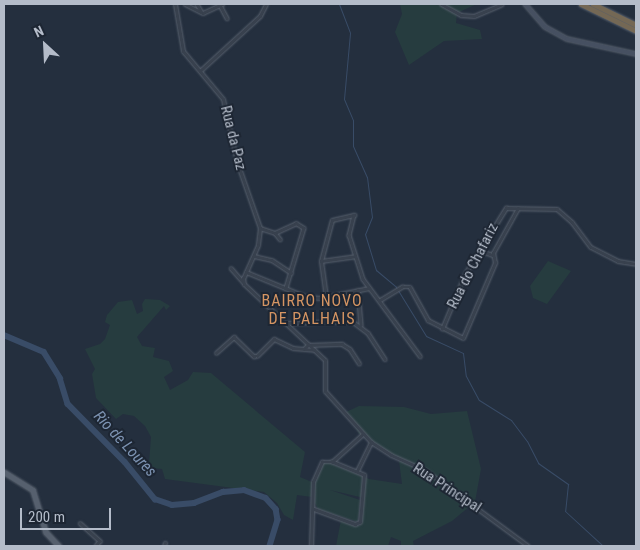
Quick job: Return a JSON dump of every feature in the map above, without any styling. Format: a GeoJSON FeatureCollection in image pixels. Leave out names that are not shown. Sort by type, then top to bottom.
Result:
{"type":"FeatureCollection","features":[{"type":"Feature","properties":{"kind":"highway"},"geometry":{"type":"LineString","coordinates":[[581,4],[636,31]]}},
{"type":"Feature","properties":{"kind":"highway"},"geometry":{"type":"LineString","coordinates":[[593,4],[636,25]]}},
{"type":"Feature","properties":{"kind":"main road"},"geometry":{"type":"LineString","coordinates":[[525,4],[545,27],[567,39],[636,54]]}},
{"type":"Feature","properties":{"kind":"main road"},"geometry":{"type":"LineString","coordinates":[[4,472],[32,490],[46,532],[59,546]]}},
{"type":"Feature","properties":{"kind":"street","name":"Rua da Paz"},"geometry":{"type":"LineString","coordinates":[[176,4],[179,40],[183,51],[223,99],[237,162],[260,228]]}},
{"type":"Feature","properties":{"kind":"street"},"geometry":{"type":"LineString","coordinates":[[185,4],[203,13]]}},
{"type":"Feature","properties":{"kind":"street"},"geometry":{"type":"LineString","coordinates":[[197,4],[203,13]]}},
{"type":"Feature","properties":{"kind":"street"},"geometry":{"type":"LineString","coordinates":[[203,13],[221,4],[227,18]]}},
{"type":"Feature","properties":{"kind":"street"},"geometry":{"type":"LineString","coordinates":[[200,71],[260,16],[266,4]]}},
{"type":"Feature","properties":{"kind":"street"},"geometry":{"type":"LineString","coordinates":[[441,4],[461,15],[474,16],[502,4]]}},
{"type":"Feature","properties":{"kind":"street"},"geometry":{"type":"LineString","coordinates":[[380,300],[406,286],[413,290],[428,320],[463,338],[495,263],[493,256],[518,208]]}},
{"type":"Feature","properties":{"kind":"street","name":"Rua do Chafariz"},"geometry":{"type":"LineString","coordinates":[[442,328],[479,250],[502,210],[557,208],[572,222],[591,247],[618,261],[636,264]]}},
{"type":"Feature","properties":{"kind":"street"},"geometry":{"type":"LineString","coordinates":[[326,297],[321,261],[333,218],[355,216],[349,231],[355,256],[369,288],[380,300],[420,356]]}},
{"type":"Feature","properties":{"kind":"street"},"geometry":{"type":"LineString","coordinates":[[275,233],[296,223],[304,228],[286,288]]}},
{"type":"Feature","properties":{"kind":"street"},"geometry":{"type":"LineString","coordinates":[[243,282],[254,256],[260,228],[275,233],[280,239]]}},
{"type":"Feature","properties":{"kind":"street"},"geometry":{"type":"LineString","coordinates":[[479,250],[493,256]]}},
{"type":"Feature","properties":{"kind":"street"},"geometry":{"type":"LineString","coordinates":[[254,256],[272,260],[291,273]]}},
{"type":"Feature","properties":{"kind":"street"},"geometry":{"type":"LineString","coordinates":[[321,261],[355,256]]}},
{"type":"Feature","properties":{"kind":"street"},"geometry":{"type":"LineString","coordinates":[[231,268],[243,282]]}},
{"type":"Feature","properties":{"kind":"street"},"geometry":{"type":"LineString","coordinates":[[246,272],[308,297],[326,297],[369,288]]}},
{"type":"Feature","properties":{"kind":"street","name":"Rua Principal"},"geometry":{"type":"LineString","coordinates":[[243,282],[325,360],[325,391],[371,442],[391,455],[425,470],[528,546]]}},
{"type":"Feature","properties":{"kind":"street"},"geometry":{"type":"LineString","coordinates":[[358,290],[361,325]]}},
{"type":"Feature","properties":{"kind":"street"},"geometry":{"type":"LineString","coordinates":[[284,323],[352,321],[361,318]]}},
{"type":"Feature","properties":{"kind":"street"},"geometry":{"type":"LineString","coordinates":[[352,321],[361,325],[385,359]]}},
{"type":"Feature","properties":{"kind":"street"},"geometry":{"type":"LineString","coordinates":[[216,353],[234,337],[254,356],[257,356],[274,339],[304,349],[314,350]]}},
{"type":"Feature","properties":{"kind":"street"},"geometry":{"type":"LineString","coordinates":[[304,349],[308,344],[342,344],[350,349],[359,363]]}},
{"type":"Feature","properties":{"kind":"street"},"geometry":{"type":"LineString","coordinates":[[332,462],[363,434]]}},
{"type":"Feature","properties":{"kind":"street"},"geometry":{"type":"LineString","coordinates":[[357,471],[371,442]]}},
{"type":"Feature","properties":{"kind":"street"},"geometry":{"type":"LineString","coordinates":[[311,546],[314,509],[313,482],[322,462],[332,462],[357,471],[365,480],[358,524],[314,509]]}},
{"type":"Feature","properties":{"kind":"street"},"geometry":{"type":"LineString","coordinates":[[80,523],[100,541],[96,546]]}},
{"type":"Feature","properties":{"kind":"green space"},"geometry":{"type":"Polygon","coordinates":[[[400,4],[477,4],[457,13],[456,23],[480,30],[482,39],[444,41],[409,65],[395,32],[402,14],[400,4]]]}},
{"type":"Feature","properties":{"kind":"green space"},"geometry":{"type":"Polygon","coordinates":[[[548,261],[571,271],[547,304],[533,298],[530,286],[548,261]]]}},
{"type":"Feature","properties":{"kind":"green space"},"geometry":{"type":"Polygon","coordinates":[[[145,299],[160,300],[170,306],[166,310],[164,306],[137,337],[142,346],[155,348],[153,357],[169,361],[173,371],[164,377],[170,390],[188,380],[193,372],[211,373],[305,452],[300,477],[312,482],[323,463],[327,462],[369,479],[402,484],[399,461],[359,434],[346,412],[359,406],[404,407],[431,414],[467,411],[481,469],[475,502],[452,521],[413,541],[414,546],[401,546],[401,541],[391,537],[388,546],[336,546],[341,520],[360,526],[364,498],[330,490],[360,500],[358,522],[318,509],[312,497],[297,495],[293,520],[284,515],[277,503],[264,492],[165,479],[162,469],[151,468],[149,463],[151,437],[145,426],[134,416],[123,414],[116,419],[96,398],[92,374],[95,369],[85,349],[100,344],[105,339],[110,325],[105,322],[107,315],[118,302],[132,300],[137,314],[143,311],[142,304],[145,299]]]}},
{"type":"Feature","properties":{"kind":"waterway"},"geometry":{"type":"LineString","coordinates":[[339,4],[350,33],[344,99],[353,120],[353,146],[367,177],[372,217],[365,234],[376,270],[396,287],[426,336],[463,353],[466,376],[479,400],[511,420],[527,441],[538,463],[568,484],[565,511],[603,546]]}},
{"type":"Feature","properties":{"kind":"waterway","name":"Rio de Loures"},"geometry":{"type":"LineString","coordinates":[[4,335],[44,352],[60,378],[68,404],[125,462],[155,499],[172,505],[194,503],[223,492],[244,490],[266,498],[276,509],[278,520],[270,546]]}},
{"type":"Feature","properties":{"kind":"district","name":"BAIRRO NOVO DE PALHAIS"},"geometry":{"type":"Point","coordinates":[312,310]}}]}
